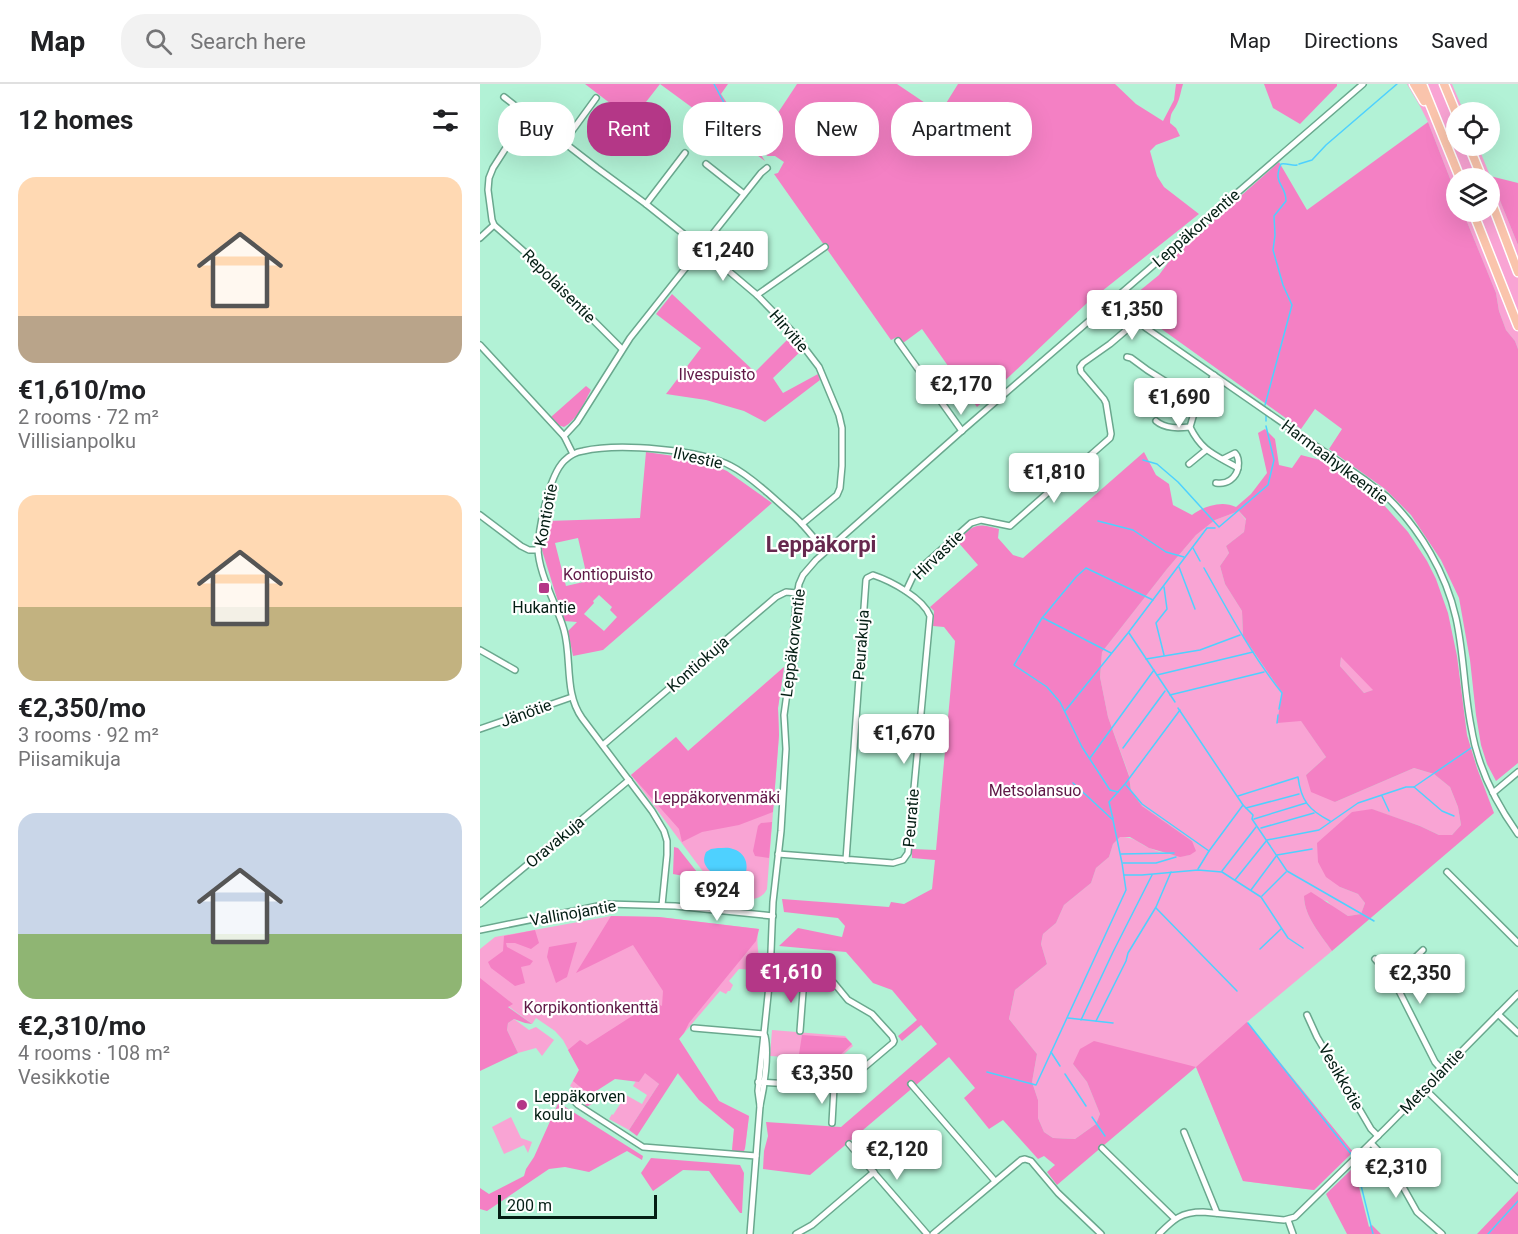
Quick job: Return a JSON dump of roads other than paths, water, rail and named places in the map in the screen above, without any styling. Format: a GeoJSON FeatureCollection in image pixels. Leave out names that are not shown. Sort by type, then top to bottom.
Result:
{"type":"FeatureCollection","features":[{"type":"Feature","properties":{"kind":"highway"},"geometry":{"type":"LineString","coordinates":[[1414,84],[1446,144]]}},
{"type":"Feature","properties":{"kind":"highway"},"geometry":{"type":"LineString","coordinates":[[1422,84],[1446,143]]}},
{"type":"Feature","properties":{"kind":"highway"},"geometry":{"type":"LineString","coordinates":[[1444,84],[1451,102]]}},
{"type":"Feature","properties":{"kind":"highway"},"geometry":{"type":"LineString","coordinates":[[1477,222],[1518,326]]}},
{"type":"Feature","properties":{"kind":"highway"},"geometry":{"type":"LineString","coordinates":[[1499,222],[1518,272]]}},
{"type":"Feature","properties":{"kind":"street","name":"Leppäkorventie"},"geometry":{"type":"LineString","coordinates":[[750,1234],[760,1106],[758,1091],[761,1082],[762,1044],[770,976],[773,902],[786,749],[784,715],[797,592],[803,575],[825,551],[1363,84]]}},
{"type":"Feature","properties":{"kind":"street","name":"Hirvitie"},"geometry":{"type":"LineString","coordinates":[[504,97],[510,102]]}},
{"type":"Feature","properties":{"kind":"street"},"geometry":{"type":"LineString","coordinates":[[575,127],[596,98]]}},
{"type":"Feature","properties":{"kind":"street","name":"Hirvitie"},"geometry":{"type":"LineString","coordinates":[[575,151],[646,204],[757,295],[790,329],[819,367],[842,428],[840,488],[837,495],[802,524]]}},
{"type":"Feature","properties":{"kind":"street"},"geometry":{"type":"LineString","coordinates":[[480,238],[494,225],[488,190],[489,178],[501,156]]}},
{"type":"Feature","properties":{"kind":"street"},"geometry":{"type":"LineString","coordinates":[[646,204],[683,156]]}},
{"type":"Feature","properties":{"kind":"street"},"geometry":{"type":"LineString","coordinates":[[706,164],[744,194]]}},
{"type":"Feature","properties":{"kind":"street"},"geometry":{"type":"LineString","coordinates":[[564,436],[583,412],[622,349],[767,168]]}},
{"type":"Feature","properties":{"kind":"street","name":"Repolaisentie"},"geometry":{"type":"LineString","coordinates":[[494,225],[528,255],[622,349]]}},
{"type":"Feature","properties":{"kind":"street"},"geometry":{"type":"LineString","coordinates":[[757,295],[825,247]]}},
{"type":"Feature","properties":{"kind":"street","name":"Harmaahylkeentie"},"geometry":{"type":"LineString","coordinates":[[1113,300],[1137,321],[1365,480],[1386,497],[1414,529],[1442,577],[1456,616],[1471,728],[1482,770],[1506,817],[1518,834]]}},
{"type":"Feature","properties":{"kind":"street","name":"Hirvastie"},"geometry":{"type":"LineString","coordinates":[[906,591],[914,574],[972,523],[981,520],[1010,526],[1110,438],[1106,403],[1081,372],[1080,367],[1137,321]]}},
{"type":"Feature","properties":{"kind":"street"},"geometry":{"type":"LineString","coordinates":[[898,341],[962,431]]}},
{"type":"Feature","properties":{"kind":"street"},"geometry":{"type":"LineString","coordinates":[[480,345],[564,436],[573,454]]}},
{"type":"Feature","properties":{"kind":"street"},"geometry":{"type":"LineString","coordinates":[[1127,357],[1161,380],[1200,399]]}},
{"type":"Feature","properties":{"kind":"street"},"geometry":{"type":"LineString","coordinates":[[1214,375],[1200,399],[1190,427],[1206,450],[1238,468]]}},
{"type":"Feature","properties":{"kind":"street"},"geometry":{"type":"LineString","coordinates":[[1156,421],[1175,428],[1190,427]]}},
{"type":"Feature","properties":{"kind":"street","name":"Ilvestie"},"geometry":{"type":"LineString","coordinates":[[573,454],[582,451],[628,447],[695,454],[729,465],[749,478],[802,524],[825,551]]}},
{"type":"Feature","properties":{"kind":"street"},"geometry":{"type":"LineString","coordinates":[[1189,464],[1206,450]]}},
{"type":"Feature","properties":{"kind":"street"},"geometry":{"type":"LineString","coordinates":[[1216,483],[1227,483],[1234,477],[1238,468],[1238,455],[1235,453],[1223,459]]}},
{"type":"Feature","properties":{"kind":"street","name":"Kontiotie"},"geometry":{"type":"LineString","coordinates":[[573,454],[562,464],[551,484],[538,550],[541,566],[564,632],[572,697],[577,711],[660,823],[667,841],[662,905]]}},
{"type":"Feature","properties":{"kind":"street"},"geometry":{"type":"LineString","coordinates":[[480,515],[521,546],[529,550],[538,550]]}},
{"type":"Feature","properties":{"kind":"street","name":"Peuratie"},"geometry":{"type":"LineString","coordinates":[[778,855],[893,863],[903,860],[908,853],[930,616],[913,595],[877,576],[870,576]]}},
{"type":"Feature","properties":{"kind":"street","name":"Peurakuja"},"geometry":{"type":"LineString","coordinates":[[846,860],[866,580],[870,576]]}},
{"type":"Feature","properties":{"kind":"street","name":"Kontiokuja"},"geometry":{"type":"LineString","coordinates":[[603,746],[776,597],[786,592],[797,592]]}},
{"type":"Feature","properties":{"kind":"street"},"geometry":{"type":"LineString","coordinates":[[480,650],[515,670]]}},
{"type":"Feature","properties":{"kind":"street","name":"Jänötie"},"geometry":{"type":"LineString","coordinates":[[480,729],[572,697]]}},
{"type":"Feature","properties":{"kind":"street"},"geometry":{"type":"LineString","coordinates":[[1493,793],[1518,772]]}},
{"type":"Feature","properties":{"kind":"street","name":"Oravakuja"},"geometry":{"type":"LineString","coordinates":[[480,904],[629,780]]}},
{"type":"Feature","properties":{"kind":"street"},"geometry":{"type":"LineString","coordinates":[[1447,872],[1518,943]]}},
{"type":"Feature","properties":{"kind":"street","name":"Vallinojantie"},"geometry":{"type":"LineString","coordinates":[[480,930],[608,904],[662,905],[773,916]]}},
{"type":"Feature","properties":{"kind":"street"},"geometry":{"type":"LineString","coordinates":[[1393,979],[1423,950]]}},
{"type":"Feature","properties":{"kind":"street"},"geometry":{"type":"LineString","coordinates":[[1375,959],[1393,979],[1435,1062],[1443,1071]]}},
{"type":"Feature","properties":{"kind":"street"},"geometry":{"type":"LineString","coordinates":[[761,1082],[834,1087],[844,1085],[894,1041],[872,1014],[848,1000],[834,983],[770,976]]}},
{"type":"Feature","properties":{"kind":"street"},"geometry":{"type":"LineString","coordinates":[[800,1031],[804,979]]}},
{"type":"Feature","properties":{"kind":"street","name":"Metsolantie"},"geometry":{"type":"LineString","coordinates":[[1288,1220],[1304,1210],[1518,994]]}},
{"type":"Feature","properties":{"kind":"street"},"geometry":{"type":"LineString","coordinates":[[1498,1014],[1518,1033]]}},
{"type":"Feature","properties":{"kind":"street","name":"Vesikkotie"},"geometry":{"type":"LineString","coordinates":[[1307,1016],[1371,1129],[1378,1136]]}},
{"type":"Feature","properties":{"kind":"street"},"geometry":{"type":"LineString","coordinates":[[694,1028],[764,1034]]}},
{"type":"Feature","properties":{"kind":"street"},"geometry":{"type":"LineString","coordinates":[[911,1084],[995,1181]]}},
{"type":"Feature","properties":{"kind":"street"},"geometry":{"type":"LineString","coordinates":[[832,1123],[834,1087]]}},
{"type":"Feature","properties":{"kind":"street"},"geometry":{"type":"LineString","coordinates":[[1425,1089],[1518,1180]]}},
{"type":"Feature","properties":{"kind":"street"},"geometry":{"type":"LineString","coordinates":[[572,1099],[643,1147],[756,1156]]}},
{"type":"Feature","properties":{"kind":"street"},"geometry":{"type":"LineString","coordinates":[[1184,1132],[1217,1213]]}},
{"type":"Feature","properties":{"kind":"street"},"geometry":{"type":"LineString","coordinates":[[1371,1143],[1389,1162],[1417,1212],[1442,1234]]}},
{"type":"Feature","properties":{"kind":"street"},"geometry":{"type":"LineString","coordinates":[[849,1144],[927,1234]]}},
{"type":"Feature","properties":{"kind":"street"},"geometry":{"type":"LineString","coordinates":[[1102,1148],[1175,1219]]}},
{"type":"Feature","properties":{"kind":"street"},"geometry":{"type":"LineString","coordinates":[[933,1234],[1021,1160],[1028,1160],[1058,1193],[1101,1234]]}},
{"type":"Feature","properties":{"kind":"street"},"geometry":{"type":"LineString","coordinates":[[796,1234],[812,1225],[874,1172]]}},
{"type":"Feature","properties":{"kind":"street"},"geometry":{"type":"LineString","coordinates":[[1159,1234],[1175,1219],[1191,1212],[1288,1220],[1293,1234]]}},
{"type":"Feature","properties":{"kind":"water"},"geometry":{"type":"Polygon","coordinates":[[[718,848],[733,849],[743,855],[746,870],[739,884],[721,878],[706,866],[704,859],[706,852],[718,848]]]}},
{"type":"Feature","properties":{"kind":"waterway"},"geometry":{"type":"LineString","coordinates":[[714,84],[724,102]]}},
{"type":"Feature","properties":{"kind":"waterway"},"geometry":{"type":"LineString","coordinates":[[1299,164],[1312,160],[1326,145],[1397,84]]}},
{"type":"Feature","properties":{"kind":"waterway"},"geometry":{"type":"LineString","coordinates":[[1265,405],[1292,305],[1283,285],[1273,250],[1274,216],[1286,201],[1278,176],[1281,164],[1297,165]]}},
{"type":"Feature","properties":{"kind":"waterway"},"geometry":{"type":"LineString","coordinates":[[1266,414],[1266,421]]}},
{"type":"Feature","properties":{"kind":"waterway"},"geometry":{"type":"LineString","coordinates":[[1143,460],[1157,464],[1178,482],[1219,527],[1268,485],[1274,460],[1266,426]]}},
{"type":"Feature","properties":{"kind":"waterway"},"geometry":{"type":"LineString","coordinates":[[1098,521],[1133,530],[1166,552],[1184,557]]}},
{"type":"Feature","properties":{"kind":"waterway"},"geometry":{"type":"LineString","coordinates":[[1065,711],[1128,633],[1207,528],[1215,528]]}},
{"type":"Feature","properties":{"kind":"waterway"},"geometry":{"type":"LineString","coordinates":[[1193,548],[1200,561]]}},
{"type":"Feature","properties":{"kind":"waterway"},"geometry":{"type":"LineString","coordinates":[[1179,567],[1195,609]]}},
{"type":"Feature","properties":{"kind":"waterway"},"geometry":{"type":"LineString","coordinates":[[1118,792],[1110,790],[1082,747],[1060,702],[1047,687],[1014,665],[1042,618],[1086,568],[1153,600]]}},
{"type":"Feature","properties":{"kind":"waterway"},"geometry":{"type":"LineString","coordinates":[[1204,568],[1250,648],[1282,693],[1279,709]]}},
{"type":"Feature","properties":{"kind":"waterway"},"geometry":{"type":"LineString","coordinates":[[1164,587],[1167,609],[1156,623],[1164,655]]}},
{"type":"Feature","properties":{"kind":"waterway"},"geometry":{"type":"LineString","coordinates":[[1043,618],[1111,653]]}},
{"type":"Feature","properties":{"kind":"waterway"},"geometry":{"type":"LineString","coordinates":[[1129,633],[1175,702]]}},
{"type":"Feature","properties":{"kind":"waterway"},"geometry":{"type":"LineString","coordinates":[[1146,659],[1200,650],[1240,635]]}},
{"type":"Feature","properties":{"kind":"waterway"},"geometry":{"type":"LineString","coordinates":[[1157,675],[1253,652]]}},
{"type":"Feature","properties":{"kind":"waterway"},"geometry":{"type":"LineString","coordinates":[[1090,758],[1154,670]]}},
{"type":"Feature","properties":{"kind":"waterway"},"geometry":{"type":"LineString","coordinates":[[1170,695],[1264,672]]}},
{"type":"Feature","properties":{"kind":"waterway"},"geometry":{"type":"LineString","coordinates":[[1123,748],[1165,691]]}},
{"type":"Feature","properties":{"kind":"waterway"},"geometry":{"type":"LineString","coordinates":[[1178,708],[1243,805],[1253,815],[1252,819],[1287,871],[1374,921]]}},
{"type":"Feature","properties":{"kind":"waterway"},"geometry":{"type":"LineString","coordinates":[[1113,819],[1109,802],[1180,710]]}},
{"type":"Feature","properties":{"kind":"waterway"},"geometry":{"type":"LineString","coordinates":[[1277,723],[1278,715]]}},
{"type":"Feature","properties":{"kind":"waterway"},"geometry":{"type":"LineString","coordinates":[[1235,880],[1267,840],[1319,830],[1358,803],[1406,787],[1414,787],[1471,748]]}},
{"type":"Feature","properties":{"kind":"waterway"},"geometry":{"type":"LineString","coordinates":[[1238,796],[1298,777],[1301,792],[1307,804],[1330,821]]}},
{"type":"Feature","properties":{"kind":"waterway"},"geometry":{"type":"LineString","coordinates":[[987,1072],[1036,1085],[1126,890],[1113,820],[1073,783]]}},
{"type":"Feature","properties":{"kind":"waterway"},"geometry":{"type":"LineString","coordinates":[[1126,785],[1142,804],[1209,851]]}},
{"type":"Feature","properties":{"kind":"waterway"},"geometry":{"type":"LineString","coordinates":[[1414,787],[1442,811],[1454,816]]}},
{"type":"Feature","properties":{"kind":"waterway"},"geometry":{"type":"LineString","coordinates":[[1246,808],[1299,794]]}},
{"type":"Feature","properties":{"kind":"waterway"},"geometry":{"type":"LineString","coordinates":[[1382,796],[1389,811]]}},
{"type":"Feature","properties":{"kind":"waterway"},"geometry":{"type":"LineString","coordinates":[[1254,819],[1306,803]]}},
{"type":"Feature","properties":{"kind":"waterway"},"geometry":{"type":"LineString","coordinates":[[1198,869],[1243,805]]}},
{"type":"Feature","properties":{"kind":"waterway"},"geometry":{"type":"LineString","coordinates":[[1261,828],[1314,813]]}},
{"type":"Feature","properties":{"kind":"waterway"},"geometry":{"type":"LineString","coordinates":[[1222,871],[1256,827]]}},
{"type":"Feature","properties":{"kind":"waterway"},"geometry":{"type":"LineString","coordinates":[[1251,890],[1277,855],[1312,849]]}},
{"type":"Feature","properties":{"kind":"waterway"},"geometry":{"type":"LineString","coordinates":[[1121,854],[1174,853]]}},
{"type":"Feature","properties":{"kind":"waterway"},"geometry":{"type":"LineString","coordinates":[[1123,863],[1156,863],[1176,857]]}},
{"type":"Feature","properties":{"kind":"waterway"},"geometry":{"type":"LineString","coordinates":[[1124,875],[1198,870],[1222,872],[1261,897],[1288,938],[1303,948]]}},
{"type":"Feature","properties":{"kind":"waterway"},"geometry":{"type":"LineString","coordinates":[[1096,1021],[1128,953],[1156,907],[1171,872]]}},
{"type":"Feature","properties":{"kind":"waterway"},"geometry":{"type":"LineString","coordinates":[[1262,896],[1286,872]]}},
{"type":"Feature","properties":{"kind":"waterway"},"geometry":{"type":"LineString","coordinates":[[1081,1020],[1152,875]]}},
{"type":"Feature","properties":{"kind":"waterway"},"geometry":{"type":"LineString","coordinates":[[1156,908],[1237,991]]}},
{"type":"Feature","properties":{"kind":"waterway"},"geometry":{"type":"LineString","coordinates":[[1260,949],[1281,929]]}},
{"type":"Feature","properties":{"kind":"waterway"},"geometry":{"type":"LineString","coordinates":[[1068,1018],[1113,1023]]}},
{"type":"Feature","properties":{"kind":"waterway"},"geometry":{"type":"LineString","coordinates":[[1248,1023],[1351,1154]]}},
{"type":"Feature","properties":{"kind":"waterway"},"geometry":{"type":"LineString","coordinates":[[1051,1052],[1060,1066]]}},
{"type":"Feature","properties":{"kind":"waterway"},"geometry":{"type":"LineString","coordinates":[[1065,1074],[1086,1106]]}},
{"type":"Feature","properties":{"kind":"waterway"},"geometry":{"type":"LineString","coordinates":[[1092,1117],[1105,1136]]}},
{"type":"Feature","properties":{"kind":"waterway"},"geometry":{"type":"LineString","coordinates":[[1356,1165],[1373,1234]]}},
{"type":"Feature","properties":{"kind":"waterway"},"geometry":{"type":"LineString","coordinates":[[1488,1234],[1518,1201]]}},
{"type":"Feature","properties":{"kind":"place","name":"Hukantie"},"geometry":{"type":"Point","coordinates":[544,588]}},
{"type":"Feature","properties":{"kind":"place","name":"Leppäkorven koulu"},"geometry":{"type":"Point","coordinates":[522,1105]}},
{"type":"Feature","properties":{"kind":"district","name":"Leppäkorpi"},"geometry":{"type":"Point","coordinates":[821,544]}},
{"type":"Feature","properties":{"kind":"park label","name":"Ilvespuisto"},"geometry":{"type":"Point","coordinates":[717,374]}},
{"type":"Feature","properties":{"kind":"park label","name":"Kontiopuisto"},"geometry":{"type":"Point","coordinates":[608,574]}},
{"type":"Feature","properties":{"kind":"park label","name":"Metsolansuo"},"geometry":{"type":"Point","coordinates":[1035,790]}},
{"type":"Feature","properties":{"kind":"park label","name":"Leppäkorvenmäki"},"geometry":{"type":"Point","coordinates":[717,797]}},
{"type":"Feature","properties":{"kind":"park label","name":"Korpikontionkenttä"},"geometry":{"type":"Point","coordinates":[591,1007]}}]}
